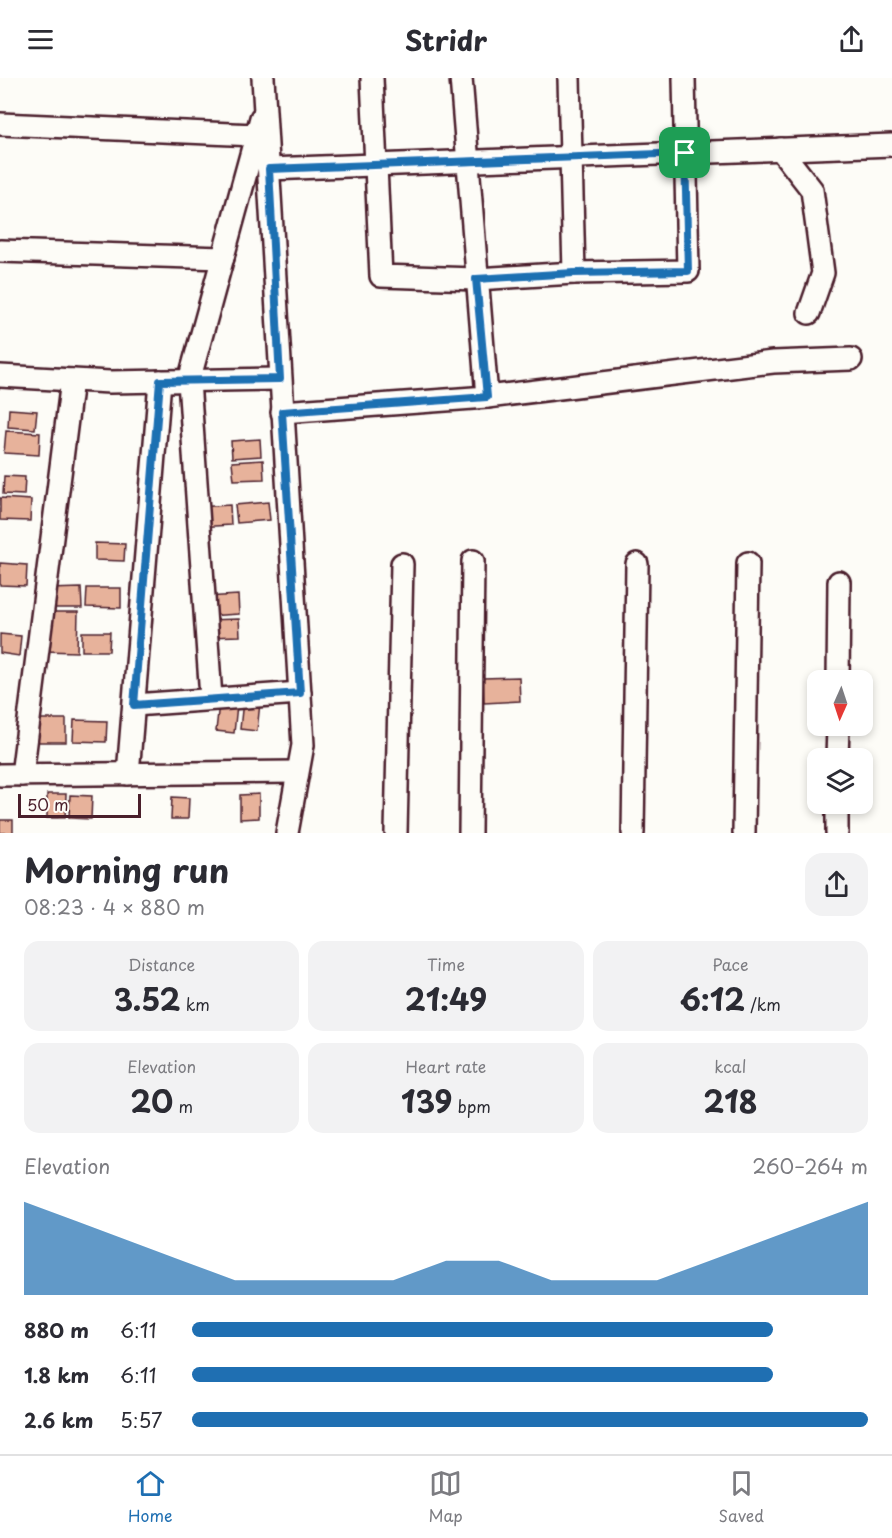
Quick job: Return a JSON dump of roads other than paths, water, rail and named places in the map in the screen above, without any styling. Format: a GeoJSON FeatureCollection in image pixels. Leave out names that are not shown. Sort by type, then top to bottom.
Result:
{"type":"FeatureCollection","features":[{"type":"Feature","properties":{"kind":"street"},"geometry":{"type":"LineString","coordinates":[[263,78],[303,745],[296,772],[287,833]]}},
{"type":"Feature","properties":{"kind":"street"},"geometry":{"type":"LineString","coordinates":[[372,78],[381,276],[476,279],[574,273],[688,271],[684,78]]}},
{"type":"Feature","properties":{"kind":"street"},"geometry":{"type":"LineString","coordinates":[[461,78],[487,397]]}},
{"type":"Feature","properties":{"kind":"street"},"geometry":{"type":"LineString","coordinates":[[569,78],[574,273]]}},
{"type":"Feature","properties":{"kind":"street"},"geometry":{"type":"LineString","coordinates":[[211,698],[189,381],[255,135],[265,106]]}},
{"type":"Feature","properties":{"kind":"street"},"geometry":{"type":"LineString","coordinates":[[0,124],[255,135]]}},
{"type":"Feature","properties":{"kind":"street"},"geometry":{"type":"LineString","coordinates":[[269,169],[892,145]]}},
{"type":"Feature","properties":{"kind":"street"},"geometry":{"type":"LineString","coordinates":[[780,149],[812,190],[823,273],[809,313]]}},
{"type":"Feature","properties":{"kind":"street"},"geometry":{"type":"LineString","coordinates":[[0,251],[223,258]]}},
{"type":"Feature","properties":{"kind":"street"},"geometry":{"type":"LineString","coordinates":[[282,412],[487,397],[773,362],[851,359]]}},
{"type":"Feature","properties":{"kind":"street"},"geometry":{"type":"LineString","coordinates":[[0,376],[160,381],[280,379]]}},
{"type":"Feature","properties":{"kind":"street"},"geometry":{"type":"LineString","coordinates":[[22,775],[72,380]]}},
{"type":"Feature","properties":{"kind":"street"},"geometry":{"type":"LineString","coordinates":[[128,774],[160,381]]}},
{"type":"Feature","properties":{"kind":"street"},"geometry":{"type":"LineString","coordinates":[[470,833],[473,561]]}},
{"type":"Feature","properties":{"kind":"street"},"geometry":{"type":"LineString","coordinates":[[744,833],[748,563]]}},
{"type":"Feature","properties":{"kind":"street"},"geometry":{"type":"LineString","coordinates":[[396,833],[402,564]]}},
{"type":"Feature","properties":{"kind":"street"},"geometry":{"type":"LineString","coordinates":[[633,833],[637,564]]}},
{"type":"Feature","properties":{"kind":"street"},"geometry":{"type":"LineString","coordinates":[[838,670],[839,582]]}},
{"type":"Feature","properties":{"kind":"street"},"geometry":{"type":"LineString","coordinates":[[134,705],[300,693]]}},
{"type":"Feature","properties":{"kind":"street"},"geometry":{"type":"LineString","coordinates":[[0,775],[296,772]]}},
{"type":"Feature","properties":{"kind":"street"},"geometry":{"type":"LineString","coordinates":[[837,814],[837,833]]}}]}
